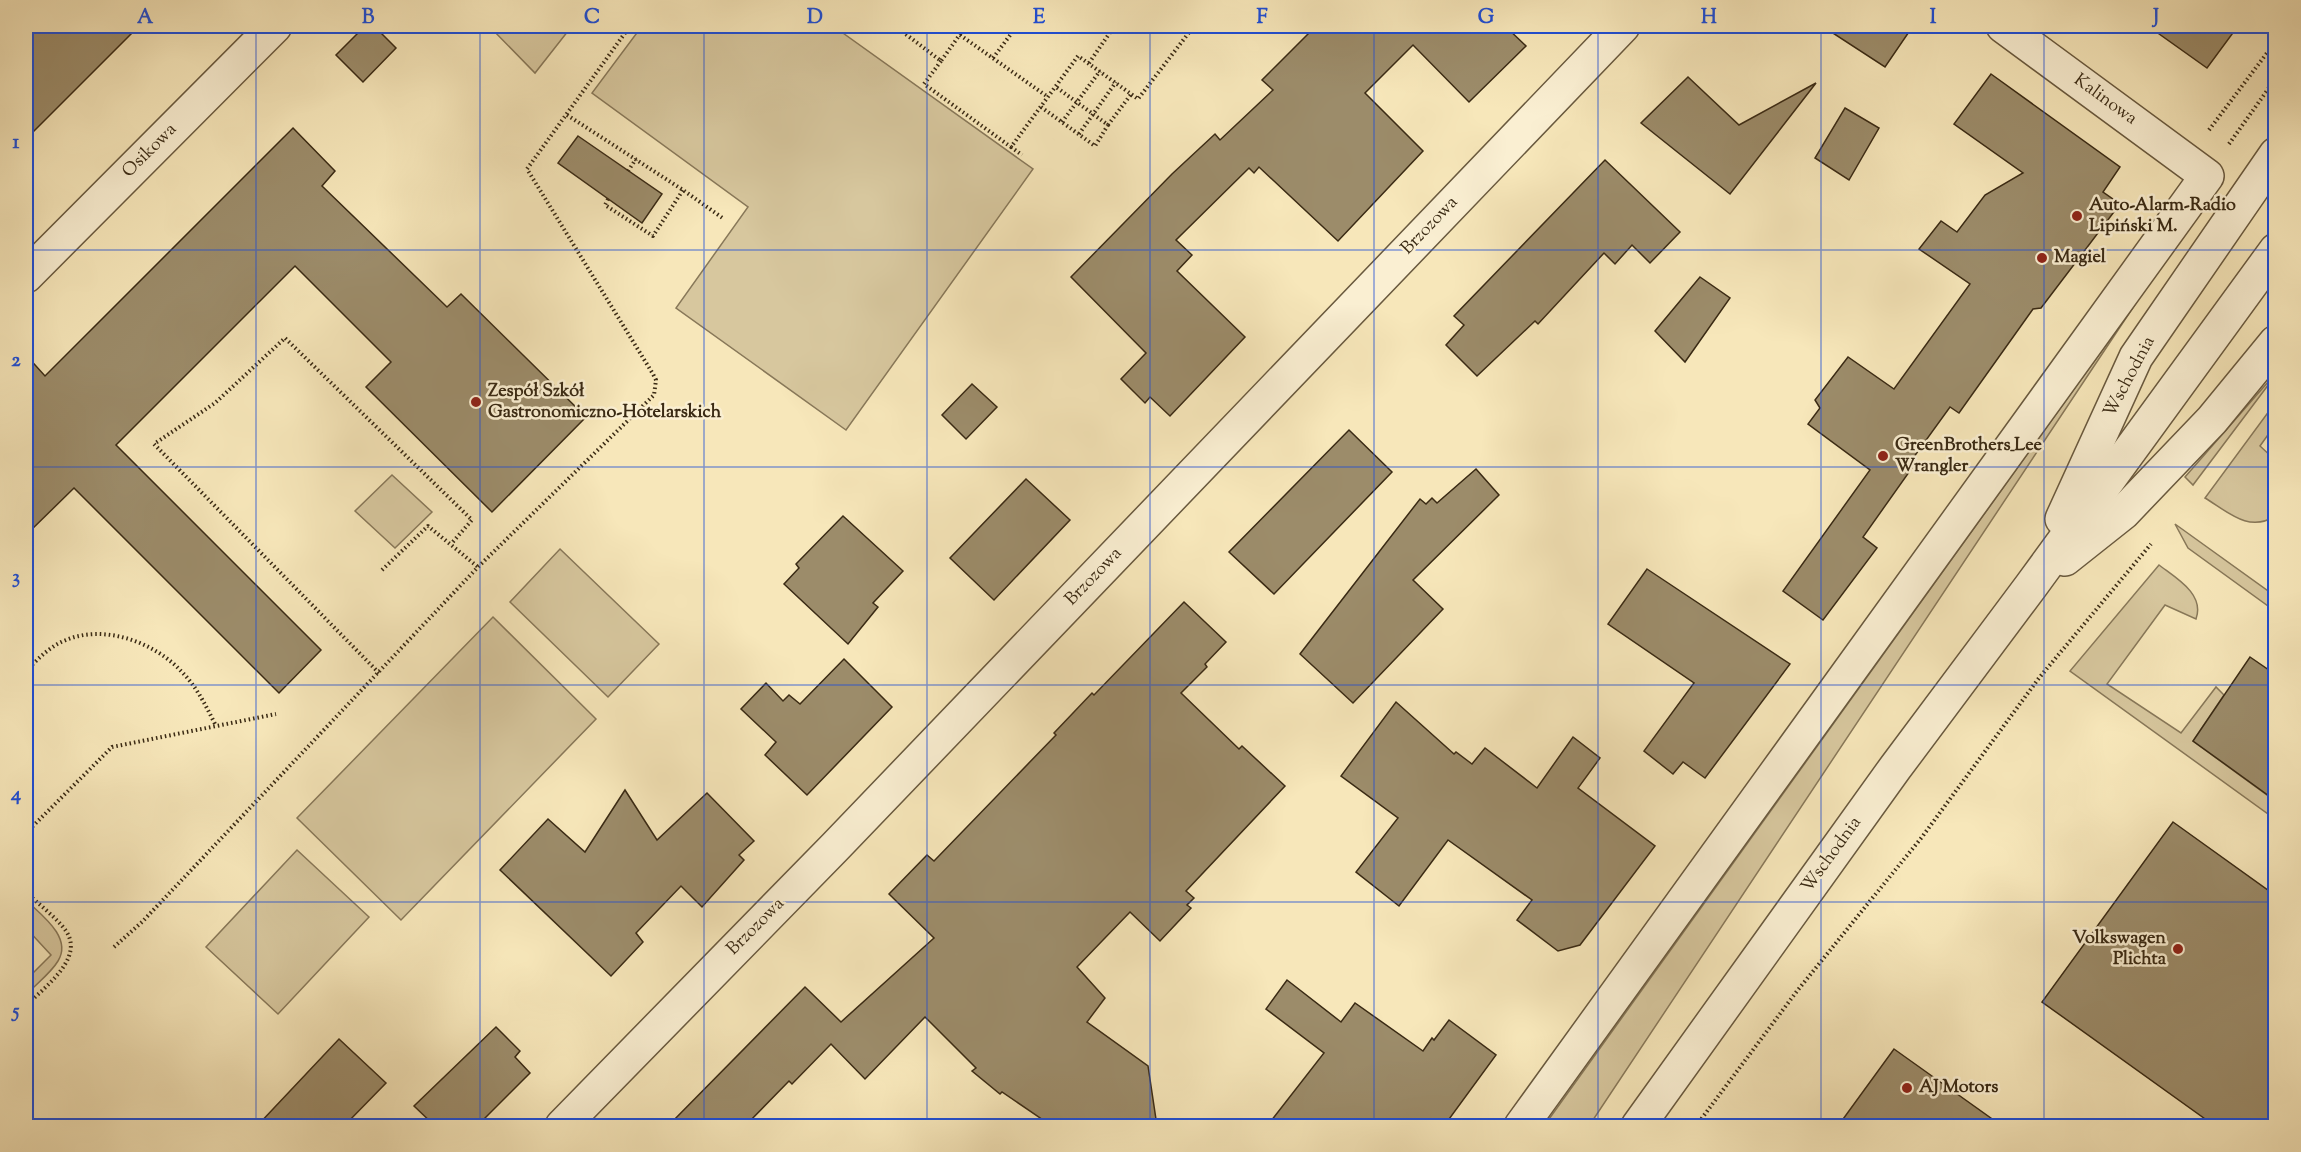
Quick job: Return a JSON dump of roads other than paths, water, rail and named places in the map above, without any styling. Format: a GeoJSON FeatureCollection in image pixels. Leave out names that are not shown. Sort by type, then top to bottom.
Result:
{"type":"FeatureCollection","features":[{"type":"Feature","properties":{"kind":"street","name":"Osikowa"},"geometry":{"type":"LineString","coordinates":[[26,276],[275,26]]}},
{"type":"Feature","properties":{"kind":"street","name":"Brzozowa"},"geometry":{"type":"LineString","coordinates":[[562,1126],[843,839],[1623,26]]}},
{"type":"Feature","properties":{"kind":"street","name":"Kalinowa"},"geometry":{"type":"LineString","coordinates":[[1521,1126],[2206,176],[2003,26]]}},
{"type":"Feature","properties":{"kind":"street","name":"Wschodnia"},"geometry":{"type":"LineString","coordinates":[[2031,586],[2136,357],[2276,154]]}},
{"type":"Feature","properties":{"kind":"street","name":"Wschodnia"},"geometry":{"type":"LineString","coordinates":[[1638,1126],[1894,768],[2031,586],[2276,250]]}},
{"type":"Feature","properties":{"kind":"street","name":"Wschodnia"},"geometry":{"type":"LineString","coordinates":[[2031,586],[2123,513],[2212,420],[2276,342]]}},
{"type":"Feature","properties":{"kind":"place","name":"Auto-Alarm-Radio Lipiński M."},"geometry":{"type":"Point","coordinates":[2077,216]}},
{"type":"Feature","properties":{"kind":"place","name":"Magiel"},"geometry":{"type":"Point","coordinates":[2042,258]}},
{"type":"Feature","properties":{"kind":"place","name":"Zespół Szkół Gastronomiczno-Hotelarskich"},"geometry":{"type":"Point","coordinates":[476,402]}},
{"type":"Feature","properties":{"kind":"place","name":"GreenBrothers_Lee Wrangler"},"geometry":{"type":"Point","coordinates":[1883,456]}},
{"type":"Feature","properties":{"kind":"place","name":"Volkswagen Plichta"},"geometry":{"type":"Point","coordinates":[2178,949]}},
{"type":"Feature","properties":{"kind":"place","name":"AJ Motors"},"geometry":{"type":"Point","coordinates":[1907,1088]}}]}
